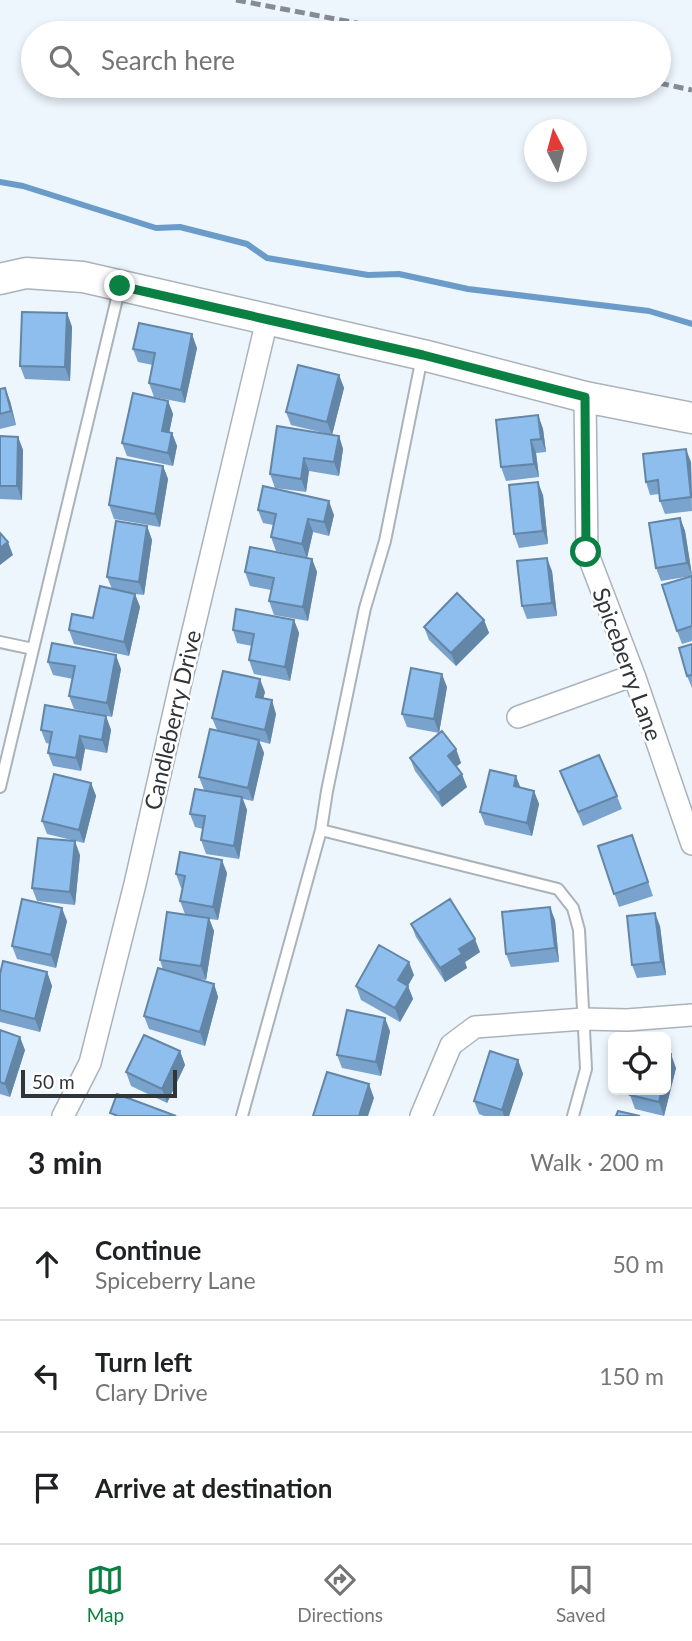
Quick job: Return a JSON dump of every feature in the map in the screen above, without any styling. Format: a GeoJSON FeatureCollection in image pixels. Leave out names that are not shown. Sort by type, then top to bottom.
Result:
{"type":"FeatureCollection","features":[{"type":"Feature","properties":{"kind":"street"},"geometry":{"type":"LineString","coordinates":[[0,279],[26,273],[83,277],[423,355],[585,397],[692,418]]}},
{"type":"Feature","properties":{"kind":"street","name":"Candleberry Drive"},"geometry":{"type":"LineString","coordinates":[[63,1116],[90,1063],[135,884],[267,320]]}},
{"type":"Feature","properties":{"kind":"street","name":"Spiceberry Lane"},"geometry":{"type":"LineString","coordinates":[[585,397],[586,552],[634,675],[692,844]]}},
{"type":"Feature","properties":{"kind":"street"},"geometry":{"type":"LineString","coordinates":[[518,717],[634,675]]}},
{"type":"Feature","properties":{"kind":"street"},"geometry":{"type":"LineString","coordinates":[[421,1116],[451,1045],[475,1027],[584,1018],[627,1020],[692,1015]]}},
{"type":"Feature","properties":{"kind":"lane"},"geometry":{"type":"LineString","coordinates":[[0,787],[120,286]]}},
{"type":"Feature","properties":{"kind":"lane"},"geometry":{"type":"LineString","coordinates":[[242,1116],[321,830],[365,608],[385,541],[423,355]]}},
{"type":"Feature","properties":{"kind":"lane"},"geometry":{"type":"LineString","coordinates":[[0,642],[33,649]]}},
{"type":"Feature","properties":{"kind":"lane"},"geometry":{"type":"LineString","coordinates":[[321,830],[558,889],[573,908],[579,930],[586,1069],[573,1116]]}},
{"type":"Feature","properties":{"kind":"building"},"geometry":{"type":"Polygon","coordinates":[[[22,312],[67,313],[65,367],[20,366],[22,312]]]}},
{"type":"Feature","properties":{"kind":"building"},"geometry":{"type":"Polygon","coordinates":[[[139,323],[192,334],[181,390],[149,383],[155,353],[133,349],[139,323]]]}},
{"type":"Feature","properties":{"kind":"building"},"geometry":{"type":"Polygon","coordinates":[[[298,365],[339,375],[327,422],[286,412],[298,365]]]}},
{"type":"Feature","properties":{"kind":"building"},"geometry":{"type":"Polygon","coordinates":[[[5,388],[11,411],[0,414],[0,389],[5,388]]]}},
{"type":"Feature","properties":{"kind":"building"},"geometry":{"type":"Polygon","coordinates":[[[133,393],[168,401],[162,431],[172,433],[168,453],[122,443],[133,393]]]}},
{"type":"Feature","properties":{"kind":"building"},"geometry":{"type":"Polygon","coordinates":[[[538,415],[541,439],[531,440],[534,464],[501,467],[496,420],[538,415]]]}},
{"type":"Feature","properties":{"kind":"building"},"geometry":{"type":"Polygon","coordinates":[[[277,426],[339,436],[334,462],[304,458],[301,479],[270,474],[277,426]]]}},
{"type":"Feature","properties":{"kind":"building"},"geometry":{"type":"Polygon","coordinates":[[[0,436],[18,437],[17,486],[0,486],[0,436]]]}},
{"type":"Feature","properties":{"kind":"building"},"geometry":{"type":"Polygon","coordinates":[[[686,449],[691,497],[660,501],[658,480],[646,482],[643,454],[686,449]]]}},
{"type":"Feature","properties":{"kind":"building"},"geometry":{"type":"Polygon","coordinates":[[[117,458],[163,466],[155,514],[109,505],[117,458]]]}},
{"type":"Feature","properties":{"kind":"building"},"geometry":{"type":"Polygon","coordinates":[[[538,482],[543,531],[514,534],[509,485],[538,482]]]}},
{"type":"Feature","properties":{"kind":"building"},"geometry":{"type":"Polygon","coordinates":[[[263,486],[329,501],[324,522],[308,519],[302,544],[271,537],[276,514],[258,510],[263,486]]]}},
{"type":"Feature","properties":{"kind":"building"},"geometry":{"type":"Polygon","coordinates":[[[680,518],[687,563],[656,568],[649,523],[680,518]]]}},
{"type":"Feature","properties":{"kind":"building"},"geometry":{"type":"Polygon","coordinates":[[[116,521],[147,526],[139,582],[107,577],[116,521]]]}},
{"type":"Feature","properties":{"kind":"building"},"geometry":{"type":"Polygon","coordinates":[[[0,533],[8,542],[0,548],[0,533]]]}},
{"type":"Feature","properties":{"kind":"building"},"geometry":{"type":"Polygon","coordinates":[[[250,547],[312,559],[303,607],[269,601],[274,578],[245,572],[250,547]]]}},
{"type":"Feature","properties":{"kind":"building"},"geometry":{"type":"Polygon","coordinates":[[[547,558],[552,603],[522,606],[517,561],[547,558]]]}},
{"type":"Feature","properties":{"kind":"building"},"geometry":{"type":"Polygon","coordinates":[[[692,576],[692,626],[677,631],[662,585],[692,576]]]}},
{"type":"Feature","properties":{"kind":"building"},"geometry":{"type":"Polygon","coordinates":[[[100,586],[135,594],[124,642],[69,630],[72,614],[93,618],[100,586]]]}},
{"type":"Feature","properties":{"kind":"building"},"geometry":{"type":"Polygon","coordinates":[[[457,593],[484,620],[451,653],[424,627],[457,593]]]}},
{"type":"Feature","properties":{"kind":"building"},"geometry":{"type":"Polygon","coordinates":[[[236,609],[294,620],[285,667],[249,660],[254,634],[233,630],[236,609]]]}},
{"type":"Feature","properties":{"kind":"building"},"geometry":{"type":"Polygon","coordinates":[[[52,643],[116,655],[107,703],[69,696],[75,666],[48,662],[52,643]]]}},
{"type":"Feature","properties":{"kind":"building"},"geometry":{"type":"Polygon","coordinates":[[[692,644],[692,675],[687,676],[679,648],[692,644]]]}},
{"type":"Feature","properties":{"kind":"building"},"geometry":{"type":"Polygon","coordinates":[[[411,668],[442,674],[434,719],[402,714],[411,668]]]}},
{"type":"Feature","properties":{"kind":"building"},"geometry":{"type":"Polygon","coordinates":[[[223,671],[260,679],[256,697],[272,700],[265,730],[212,718],[223,671]]]}},
{"type":"Feature","properties":{"kind":"building"},"geometry":{"type":"Polygon","coordinates":[[[45,705],[106,716],[102,740],[80,736],[76,758],[48,753],[52,732],[41,730],[45,705]]]}},
{"type":"Feature","properties":{"kind":"building"},"geometry":{"type":"Polygon","coordinates":[[[210,729],[259,740],[248,788],[199,777],[210,729]]]}},
{"type":"Feature","properties":{"kind":"building"},"geometry":{"type":"Polygon","coordinates":[[[442,731],[456,749],[448,756],[462,774],[438,793],[410,758],[442,731]]]}},
{"type":"Feature","properties":{"kind":"building"},"geometry":{"type":"Polygon","coordinates":[[[599,755],[617,796],[578,812],[560,771],[599,755]]]}},
{"type":"Feature","properties":{"kind":"building"},"geometry":{"type":"Polygon","coordinates":[[[490,770],[516,776],[514,786],[534,791],[527,823],[480,812],[490,770]]]}},
{"type":"Feature","properties":{"kind":"building"},"geometry":{"type":"Polygon","coordinates":[[[54,774],[91,783],[79,830],[42,821],[54,774]]]}},
{"type":"Feature","properties":{"kind":"building"},"geometry":{"type":"Polygon","coordinates":[[[195,789],[242,797],[234,846],[201,840],[205,816],[190,814],[195,789]]]}},
{"type":"Feature","properties":{"kind":"building"},"geometry":{"type":"Polygon","coordinates":[[[632,835],[648,882],[614,894],[598,846],[632,835]]]}},
{"type":"Feature","properties":{"kind":"building"},"geometry":{"type":"Polygon","coordinates":[[[38,838],[75,841],[70,892],[32,888],[38,838]]]}},
{"type":"Feature","properties":{"kind":"building"},"geometry":{"type":"Polygon","coordinates":[[[180,852],[222,860],[213,907],[180,901],[185,876],[176,874],[180,852]]]}},
{"type":"Feature","properties":{"kind":"building"},"geometry":{"type":"Polygon","coordinates":[[[22,899],[62,908],[51,955],[12,946],[22,899]]]}},
{"type":"Feature","properties":{"kind":"building"},"geometry":{"type":"Polygon","coordinates":[[[450,899],[475,939],[459,949],[462,954],[440,968],[411,924],[450,899]]]}},
{"type":"Feature","properties":{"kind":"building"},"geometry":{"type":"Polygon","coordinates":[[[550,907],[555,948],[506,954],[502,912],[550,907]]]}},
{"type":"Feature","properties":{"kind":"building"},"geometry":{"type":"Polygon","coordinates":[[[167,912],[209,918],[201,966],[160,960],[167,912]]]}},
{"type":"Feature","properties":{"kind":"building"},"geometry":{"type":"Polygon","coordinates":[[[655,913],[661,962],[632,965],[627,916],[655,913]]]}},
{"type":"Feature","properties":{"kind":"building"},"geometry":{"type":"Polygon","coordinates":[[[379,945],[409,962],[398,980],[408,986],[395,1008],[356,986],[379,945]]]}},
{"type":"Feature","properties":{"kind":"building"},"geometry":{"type":"Polygon","coordinates":[[[3,961],[47,972],[35,1019],[0,1010],[0,974],[3,961]]]}},
{"type":"Feature","properties":{"kind":"building"},"geometry":{"type":"Polygon","coordinates":[[[158,968],[214,984],[200,1032],[144,1016],[158,968]]]}},
{"type":"Feature","properties":{"kind":"building"},"geometry":{"type":"Polygon","coordinates":[[[347,1010],[385,1018],[376,1062],[337,1055],[347,1010]]]}},
{"type":"Feature","properties":{"kind":"building"},"geometry":{"type":"Polygon","coordinates":[[[0,1030],[20,1037],[5,1084],[0,1082],[0,1030]]]}},
{"type":"Feature","properties":{"kind":"building"},"geometry":{"type":"Polygon","coordinates":[[[144,1035],[180,1051],[162,1089],[126,1072],[144,1035]]]}},
{"type":"Feature","properties":{"kind":"building"},"geometry":{"type":"Polygon","coordinates":[[[490,1051],[518,1060],[502,1110],[474,1101],[490,1051]]]}},
{"type":"Feature","properties":{"kind":"building"},"geometry":{"type":"Polygon","coordinates":[[[327,1072],[369,1084],[359,1116],[313,1116],[327,1072]]]}},
{"type":"Feature","properties":{"kind":"building"},"geometry":{"type":"Polygon","coordinates":[[[117,1094],[176,1116],[118,1116],[110,1113],[117,1094]]]}},
{"type":"Feature","properties":{"kind":"building"},"geometry":{"type":"Polygon","coordinates":[[[630,1095],[661,1095],[659,1102],[630,1095]]]}},
{"type":"Feature","properties":{"kind":"building"},"geometry":{"type":"Polygon","coordinates":[[[618,1111],[640,1116],[616,1116],[618,1111]]]}},
{"type":"Feature","properties":{"kind":"waterway"},"geometry":{"type":"LineString","coordinates":[[0,182],[23,186],[156,228],[180,227],[247,244],[267,258],[368,275],[399,274],[468,289],[649,311],[692,324]]}},
{"type":"Feature","properties":{"kind":"railway"},"geometry":{"type":"LineString","coordinates":[[236,0],[346,21]]}},
{"type":"Feature","properties":{"kind":"railway"},"geometry":{"type":"LineString","coordinates":[[671,86],[692,90]]}},
{"type":"Feature","properties":{"kind":"route"},"geometry":{"type":"LineString","coordinates":[[120,286],[423,355],[585,397],[586,552]]}}]}
